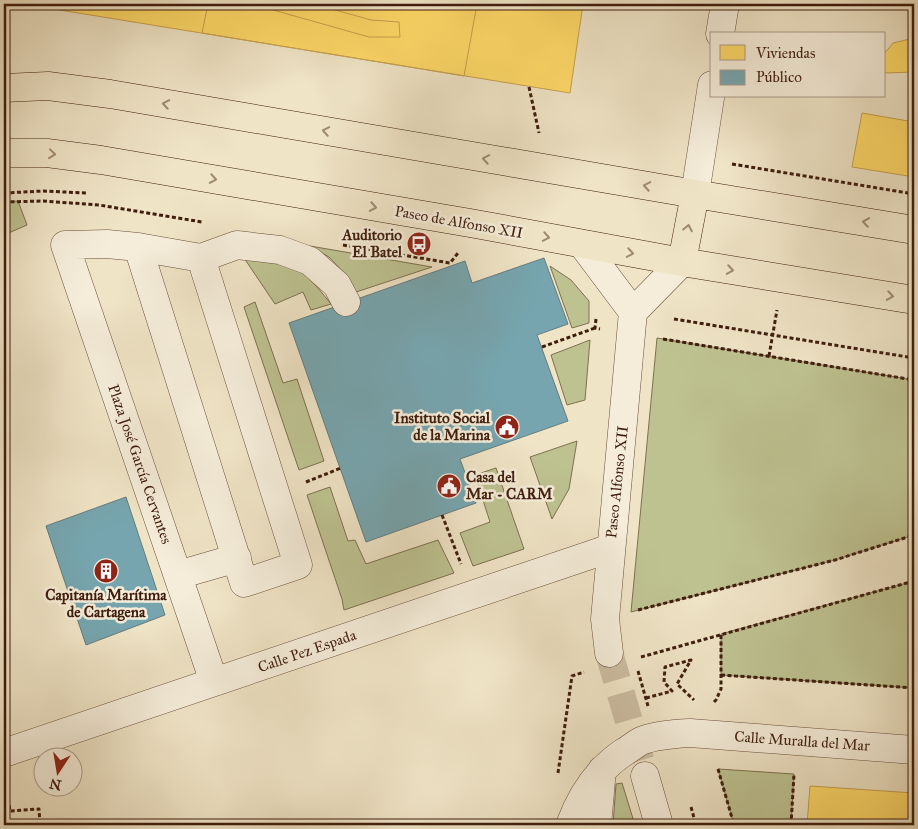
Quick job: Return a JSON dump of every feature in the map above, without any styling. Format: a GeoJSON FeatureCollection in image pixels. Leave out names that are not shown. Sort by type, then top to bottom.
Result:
{"type":"FeatureCollection","features":[{"type":"Feature","properties":{"kind":"main road"},"geometry":{"type":"LineString","coordinates":[[4,88],[48,86],[110,94],[914,230]]}},
{"type":"Feature","properties":{"kind":"main road","name":"Paseo de Alfonso XII"},"geometry":{"type":"LineString","coordinates":[[4,153],[47,153],[101,160],[470,223],[682,262],[914,300]]}},
{"type":"Feature","properties":{"kind":"main road"},"geometry":{"type":"LineString","coordinates":[[682,262],[694,194]]}},
{"type":"Feature","properties":{"kind":"street"},"geometry":{"type":"LineString","coordinates":[[720,32],[724,4]]}},
{"type":"Feature","properties":{"kind":"street"},"geometry":{"type":"LineString","coordinates":[[694,194],[710,97]]}},
{"type":"Feature","properties":{"kind":"street","name":"Plaza José García Cervantes"},"geometry":{"type":"LineString","coordinates":[[138,247],[107,244],[65,245],[214,682]]}},
{"type":"Feature","properties":{"kind":"street"},"geometry":{"type":"LineString","coordinates":[[582,244],[633,323],[682,262]]}},
{"type":"Feature","properties":{"kind":"street"},"geometry":{"type":"LineString","coordinates":[[201,258],[298,564],[244,583],[138,247],[201,258],[237,245],[280,250],[310,261],[337,285],[346,302]]}},
{"type":"Feature","properties":{"kind":"street","name":"Paseo Alfonso XII"},"geometry":{"type":"LineString","coordinates":[[621,656],[605,619],[633,323]]}},
{"type":"Feature","properties":{"kind":"street","name":"Calle Pez Espada"},"geometry":{"type":"LineString","coordinates":[[4,753],[611,548]]}},
{"type":"Feature","properties":{"kind":"street"},"geometry":{"type":"LineString","coordinates":[[178,575],[236,558]]}},
{"type":"Feature","properties":{"kind":"street","name":"Calle Muralla del Mar"},"geometry":{"type":"LineString","coordinates":[[570,825],[584,794],[612,760],[640,742],[673,734],[690,733],[914,750]]}},
{"type":"Feature","properties":{"kind":"street"},"geometry":{"type":"LineString","coordinates":[[598,825],[602,770]]}},
{"type":"Feature","properties":{"kind":"street"},"geometry":{"type":"LineString","coordinates":[[644,776],[659,825]]}},
{"type":"Feature","properties":{"kind":"path"},"geometry":{"type":"LineString","coordinates":[[528,87],[539,133]]}},
{"type":"Feature","properties":{"kind":"path"},"geometry":{"type":"LineString","coordinates":[[633,323],[914,358]]}},
{"type":"Feature","properties":{"kind":"path"},"geometry":{"type":"LineString","coordinates":[[633,323],[914,380]]}},
{"type":"Feature","properties":{"kind":"path"},"geometry":{"type":"LineString","coordinates":[[542,347],[595,328]]}},
{"type":"Feature","properties":{"kind":"path"},"geometry":{"type":"LineString","coordinates":[[442,515],[473,595]]}},
{"type":"Feature","properties":{"kind":"path"},"geometry":{"type":"LineString","coordinates":[[605,619],[836,560],[914,535]]}},
{"type":"Feature","properties":{"kind":"path"},"geometry":{"type":"LineString","coordinates":[[621,656],[914,581]]}},
{"type":"Feature","properties":{"kind":"path"},"geometry":{"type":"LineString","coordinates":[[646,698],[672,691],[664,682],[665,666],[691,660],[677,684],[695,701]]}},
{"type":"Feature","properties":{"kind":"path"},"geometry":{"type":"LineString","coordinates":[[638,670],[649,707]]}},
{"type":"Feature","properties":{"kind":"path"},"geometry":{"type":"LineString","coordinates":[[557,778],[572,676],[588,671]]}},
{"type":"Feature","properties":{"kind":"path"},"geometry":{"type":"LineString","coordinates":[[721,675],[914,688]]}},
{"type":"Feature","properties":{"kind":"path"},"geometry":{"type":"LineString","coordinates":[[718,769],[734,825]]}},
{"type":"Feature","properties":{"kind":"path"},"geometry":{"type":"LineString","coordinates":[[791,825],[794,774]]}},
{"type":"Feature","properties":{"kind":"path"},"geometry":{"type":"LineString","coordinates":[[5,783],[10,811],[39,809],[40,825]]}},
{"type":"Feature","properties":{"kind":"path"},"geometry":{"type":"LineString","coordinates":[[56,825],[75,825]]}},
{"type":"Feature","properties":{"kind":"green space"},"geometry":{"type":"Polygon","coordinates":[[[18,201],[27,225],[4,235],[4,202],[18,201]]]}},
{"type":"Feature","properties":{"kind":"green space"},"geometry":{"type":"Polygon","coordinates":[[[310,246],[432,267],[356,292],[346,275],[329,257],[310,246]]]}},
{"type":"Feature","properties":{"kind":"green space"},"geometry":{"type":"Polygon","coordinates":[[[242,255],[297,269],[310,279],[331,304],[311,310],[303,292],[275,304],[242,255]]]}},
{"type":"Feature","properties":{"kind":"green space"},"geometry":{"type":"Polygon","coordinates":[[[550,266],[571,280],[589,301],[589,323],[572,328],[550,266]]]}},
{"type":"Feature","properties":{"kind":"green space"},"geometry":{"type":"Polygon","coordinates":[[[255,302],[283,383],[297,379],[324,461],[299,470],[244,307],[255,302]]]}},
{"type":"Feature","properties":{"kind":"green space"},"geometry":{"type":"Polygon","coordinates":[[[657,338],[914,380],[914,535],[835,560],[631,612],[657,338]]]}},
{"type":"Feature","properties":{"kind":"green space"},"geometry":{"type":"Polygon","coordinates":[[[590,340],[585,400],[567,405],[551,355],[590,340]]]}},
{"type":"Feature","properties":{"kind":"green space"},"geometry":{"type":"Polygon","coordinates":[[[577,441],[569,489],[552,519],[530,457],[577,441]]]}},
{"type":"Feature","properties":{"kind":"green space"},"geometry":{"type":"Polygon","coordinates":[[[496,468],[524,549],[473,566],[460,533],[490,522],[475,475],[496,468]]]}},
{"type":"Feature","properties":{"kind":"green space"},"geometry":{"type":"Polygon","coordinates":[[[330,487],[348,541],[355,540],[366,564],[438,540],[454,573],[344,610],[307,495],[330,487]]]}},
{"type":"Feature","properties":{"kind":"green space"},"geometry":{"type":"Polygon","coordinates":[[[914,581],[914,688],[721,675],[721,634],[914,581]]]}},
{"type":"Feature","properties":{"kind":"green space"},"geometry":{"type":"Polygon","coordinates":[[[718,769],[794,774],[791,825],[734,825],[718,769]]]}},
{"type":"Feature","properties":{"kind":"green space"},"geometry":{"type":"Polygon","coordinates":[[[622,783],[635,825],[613,825],[616,784],[622,783]]]}},
{"type":"Feature","properties":{"kind":"building: Viviendas"},"geometry":{"type":"Polygon","coordinates":[[[23,4],[583,4],[570,93],[23,4]]]}},
{"type":"Feature","properties":{"kind":"building: Viviendas"},"geometry":{"type":"Polygon","coordinates":[[[208,4],[252,4],[369,37],[400,37],[399,22],[371,20],[314,4],[477,4],[464,76],[202,33],[208,4]]]}},
{"type":"Feature","properties":{"kind":"building: Viviendas"},"geometry":{"type":"Polygon","coordinates":[[[914,38],[914,72],[886,73],[886,52],[893,43],[914,38]]]}},
{"type":"Feature","properties":{"kind":"building: Viviendas"},"geometry":{"type":"Polygon","coordinates":[[[862,113],[914,122],[914,177],[852,167],[862,113]]]}},
{"type":"Feature","properties":{"kind":"building: Viviendas"},"geometry":{"type":"Polygon","coordinates":[[[810,786],[914,793],[914,825],[807,825],[810,786]]]}},
{"type":"Feature","properties":{"kind":"building: Público"},"geometry":{"type":"Polygon","coordinates":[[[544,258],[568,324],[537,335],[568,421],[460,459],[476,503],[366,542],[289,323],[465,261],[472,283],[544,258]]]}},
{"type":"Feature","properties":{"kind":"building: Público","name":"Capitanía Marítima de Cartagena"},"geometry":{"type":"Polygon","coordinates":[[[126,497],[165,615],[86,645],[46,526],[126,497]]]}},
{"type":"Feature","properties":{"kind":"tunnel"},"geometry":{"type":"LineString","coordinates":[[609,653],[645,776]]}},
{"type":"Feature","properties":{"kind":"place","name":"Auditorio El Batel"},"geometry":{"type":"Point","coordinates":[419,244]}},
{"type":"Feature","properties":{"kind":"place","name":"Instituto Social de la Marina"},"geometry":{"type":"Point","coordinates":[507,427]}},
{"type":"Feature","properties":{"kind":"place","name":"Casa del Mar - CARM"},"geometry":{"type":"Point","coordinates":[449,486]}},
{"type":"Feature","properties":{"kind":"place","name":"Capitanía Marítima de Cartagena"},"geometry":{"type":"Point","coordinates":[106,571]}}]}
